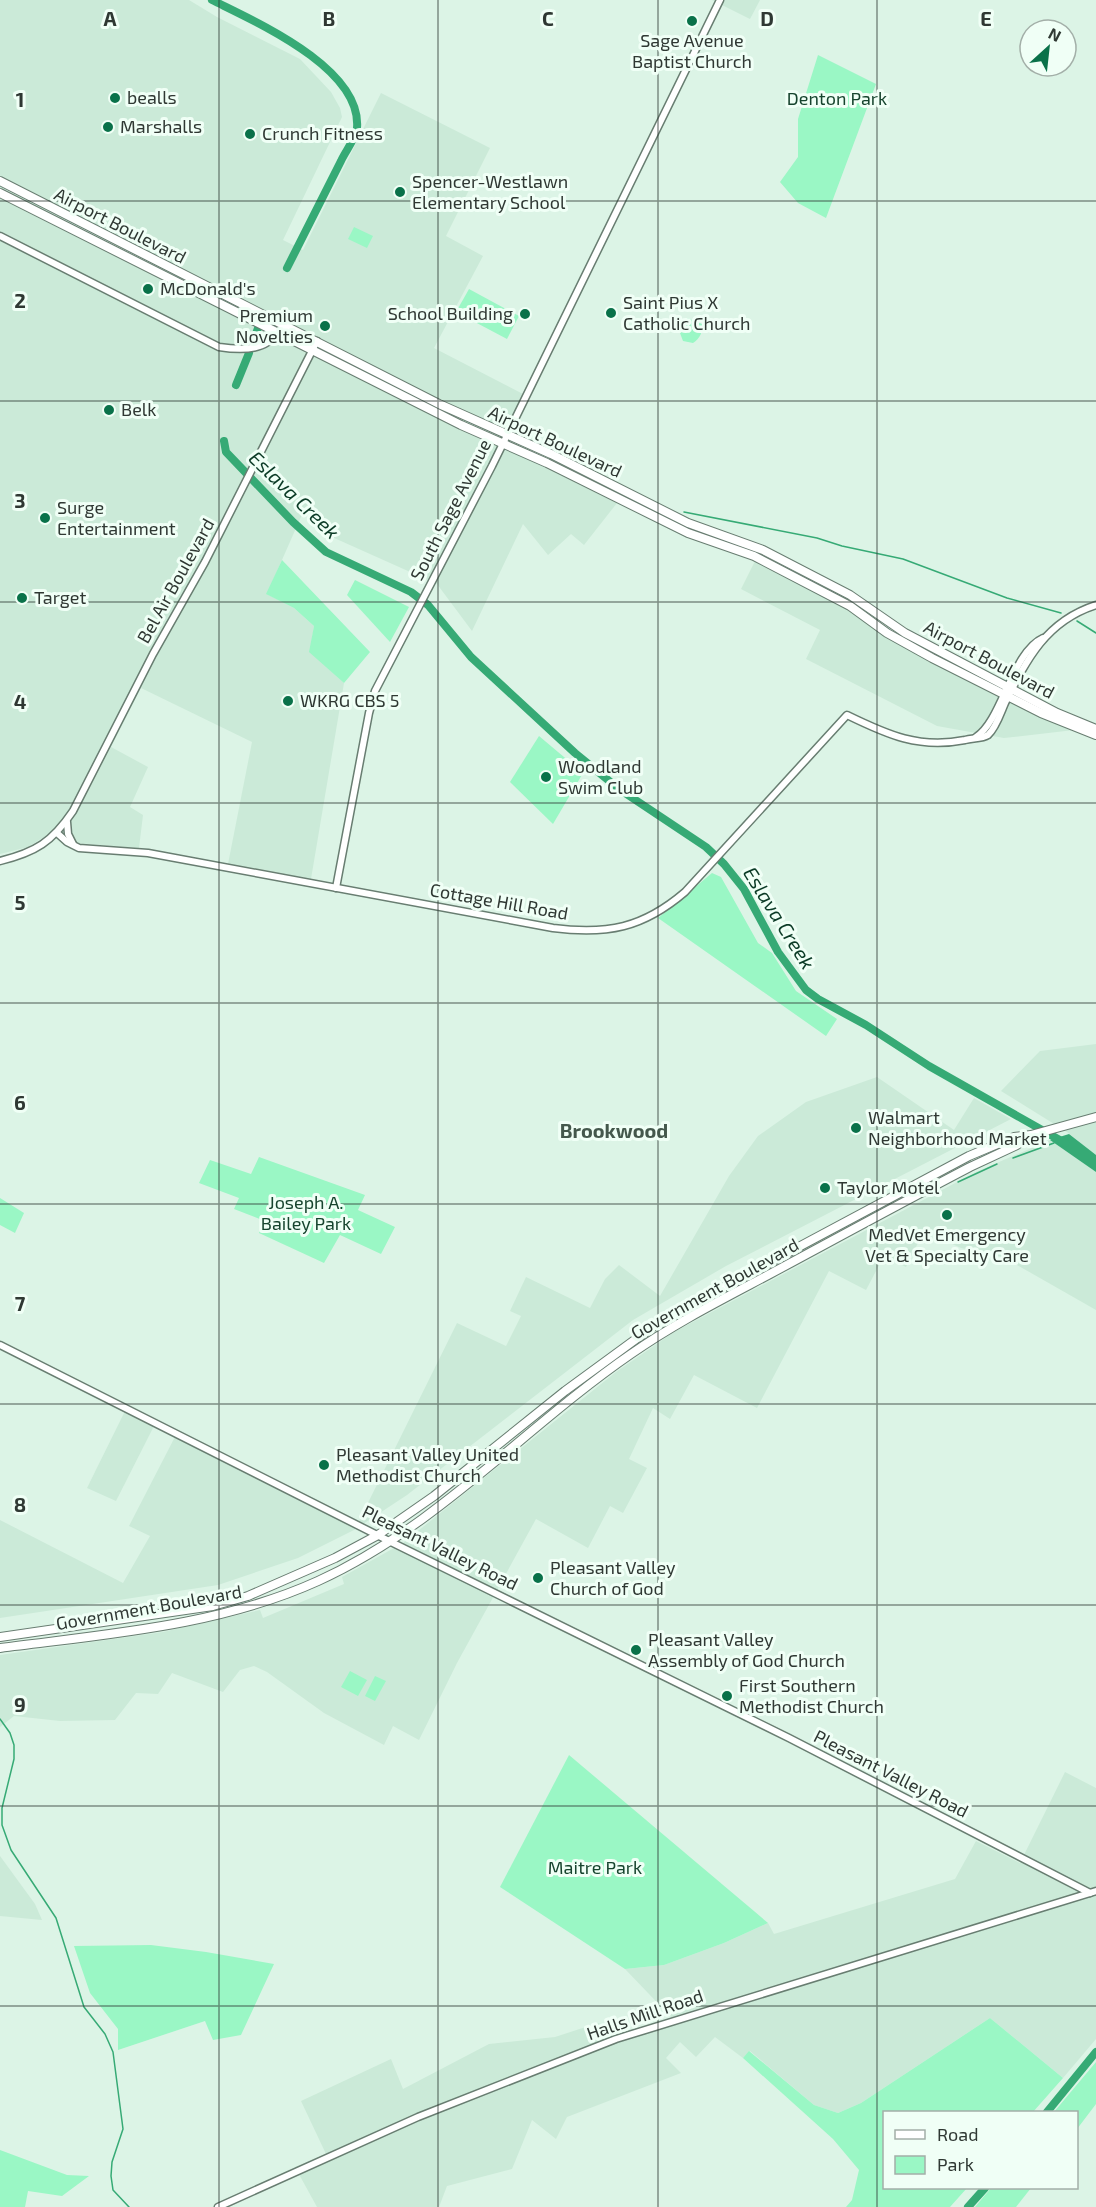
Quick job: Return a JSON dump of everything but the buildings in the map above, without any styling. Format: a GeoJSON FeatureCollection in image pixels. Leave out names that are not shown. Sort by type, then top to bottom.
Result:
{"type":"FeatureCollection","features":[{"type":"Feature","properties":{"kind":"main road","name":"Airport Boulevard"},"geometry":{"type":"LineString","coordinates":[[0,182],[439,404],[551,454],[688,523],[763,550],[850,595],[905,633],[1041,712],[1096,735]]}},
{"type":"Feature","properties":{"kind":"main road","name":"Airport Boulevard"},"geometry":{"type":"LineString","coordinates":[[0,193],[461,425],[547,463],[688,533],[754,556],[850,606],[887,633],[914,648],[1008,692],[1096,729]]}},
{"type":"Feature","properties":{"kind":"main road","name":"Government Boulevard"},"geometry":{"type":"LineString","coordinates":[[0,1637],[213,1606],[284,1582],[335,1558],[378,1535],[434,1496],[565,1392],[662,1320],[969,1156],[1014,1137],[1031,1135],[1096,1117]]}},
{"type":"Feature","properties":{"kind":"main road","name":"Government Boulevard"},"geometry":{"type":"LineString","coordinates":[[0,1648],[151,1627],[242,1609],[316,1582],[355,1563],[416,1524],[630,1355],[665,1331],[1017,1145],[1031,1135]]}},
{"type":"Feature","properties":{"kind":"street","name":"South Sage Avenue"},"geometry":{"type":"LineString","coordinates":[[336,888],[375,691],[507,435],[720,0]]}},
{"type":"Feature","properties":{"kind":"street"},"geometry":{"type":"LineString","coordinates":[[0,236],[219,346],[232,349],[254,347],[267,343],[276,332]]}},
{"type":"Feature","properties":{"kind":"street","name":"Bel Air Boulevard"},"geometry":{"type":"LineString","coordinates":[[57,833],[67,821],[153,654],[200,571],[316,341]]}},
{"type":"Feature","properties":{"kind":"street"},"geometry":{"type":"LineString","coordinates":[[839,725],[856,720],[891,736],[908,740],[942,743],[972,739],[986,728],[1043,638],[1070,617],[1096,605]]}},
{"type":"Feature","properties":{"kind":"street","name":"Cottage Hill Road"},"geometry":{"type":"LineString","coordinates":[[44,844],[62,841],[74,847],[148,853],[553,928],[603,931],[644,921],[685,892],[847,715],[856,720]]}},
{"type":"Feature","properties":{"kind":"street"},"geometry":{"type":"LineString","coordinates":[[67,821],[68,834],[74,847]]}},
{"type":"Feature","properties":{"kind":"street"},"geometry":{"type":"LineString","coordinates":[[57,833],[74,847]]}},
{"type":"Feature","properties":{"kind":"street","name":"Cottage Hill Road"},"geometry":{"type":"LineString","coordinates":[[0,861],[27,854],[57,833]]}},
{"type":"Feature","properties":{"kind":"street","name":"Pleasant Valley Road"},"geometry":{"type":"LineString","coordinates":[[0,1345],[1093,1892]]}},
{"type":"Feature","properties":{"kind":"street","name":"Halls Mill Road"},"geometry":{"type":"LineString","coordinates":[[218,2207],[418,2116],[626,2035],[1093,1892]]}},
{"type":"Feature","properties":{"kind":"shaded area"},"geometry":{"type":"Polygon","coordinates":[[[0,0],[189,0],[217,17],[300,59],[331,92],[342,117],[283,240],[303,250],[381,93],[490,148],[446,236],[483,256],[434,348],[525,395],[497,444],[617,503],[584,545],[571,534],[548,555],[523,524],[472,631],[437,584],[332,537],[304,510],[267,594],[294,608],[314,626],[310,652],[344,683],[311,879],[228,864],[252,742],[141,688],[111,747],[148,767],[130,807],[143,815],[139,848],[76,843],[52,832],[28,847],[0,854],[0,0]]]}},
{"type":"Feature","properties":{"kind":"shaded area"},"geometry":{"type":"Polygon","coordinates":[[[712,0],[760,0],[750,19],[712,0]]]}},
{"type":"Feature","properties":{"kind":"shaded area"},"geometry":{"type":"Polygon","coordinates":[[[755,561],[852,612],[885,637],[1010,701],[1074,730],[1004,738],[937,726],[806,659],[820,630],[741,589],[755,561]]]}},
{"type":"Feature","properties":{"kind":"shaded area"},"geometry":{"type":"Polygon","coordinates":[[[1096,1044],[1096,1156],[1067,1132],[1001,1091],[1040,1051],[1096,1044]]]}},
{"type":"Feature","properties":{"kind":"shaded area"},"geometry":{"type":"Polygon","coordinates":[[[877,1077],[954,1130],[974,1098],[1011,1119],[726,1266],[633,1320],[407,1495],[354,1530],[298,1558],[218,1585],[0,1618],[0,1520],[123,1583],[150,1536],[129,1526],[178,1431],[359,1521],[457,1323],[506,1346],[521,1316],[510,1311],[526,1277],[590,1308],[605,1279],[619,1265],[660,1296],[729,1176],[758,1136],[806,1102],[877,1077]]]}},
{"type":"Feature","properties":{"kind":"shaded area"},"geometry":{"type":"Polygon","coordinates":[[[1069,1134],[1096,1155],[1096,1172],[1050,1140],[1069,1134]]]}},
{"type":"Feature","properties":{"kind":"shaded area"},"geometry":{"type":"Polygon","coordinates":[[[1050,1140],[1096,1172],[1096,1310],[1003,1257],[961,1248],[924,1231],[906,1267],[884,1256],[866,1290],[829,1271],[757,1408],[694,1375],[670,1419],[653,1408],[629,1459],[647,1468],[623,1513],[610,1506],[588,1548],[536,1519],[457,1663],[419,1740],[393,1726],[384,1745],[324,1713],[267,1672],[254,1666],[240,1670],[223,1692],[172,1673],[158,1694],[136,1693],[115,1720],[60,1721],[14,1716],[0,1727],[0,1655],[163,1632],[260,1610],[263,1618],[344,1584],[342,1577],[403,1543],[616,1372],[674,1332],[976,1172],[1050,1140]]]}},
{"type":"Feature","properties":{"kind":"shaded area"},"geometry":{"type":"Polygon","coordinates":[[[128,1405],[157,1420],[116,1501],[87,1488],[128,1405]]]}},
{"type":"Feature","properties":{"kind":"shaded area"},"geometry":{"type":"Polygon","coordinates":[[[1065,1772],[1096,1788],[1096,2039],[1063,2078],[990,2018],[861,2103],[838,2113],[814,2105],[750,2051],[743,2058],[715,2037],[696,2057],[680,2042],[666,2058],[681,2073],[567,2117],[556,2139],[532,2120],[512,2169],[447,2186],[439,2207],[317,2207],[295,2167],[326,2154],[301,2101],[391,2059],[403,2089],[489,2044],[555,2037],[598,2023],[623,2032],[672,2018],[625,1969],[664,1965],[724,1943],[768,1923],[774,1934],[955,1879],[976,1841],[1020,1863],[1065,1772]]]}},
{"type":"Feature","properties":{"kind":"shaded area"},"geometry":{"type":"Polygon","coordinates":[[[0,1856],[35,1904],[42,1920],[0,1916],[0,1856]]]}},
{"type":"Feature","properties":{"kind":"green space","name":"Denton Park"},"geometry":{"type":"Polygon","coordinates":[[[818,55],[876,84],[826,218],[798,203],[780,182],[798,157],[798,119],[818,55]]]}},
{"type":"Feature","properties":{"kind":"green space"},"geometry":{"type":"Polygon","coordinates":[[[354,227],[373,236],[367,248],[348,239],[354,227]]]}},
{"type":"Feature","properties":{"kind":"green space"},"geometry":{"type":"Polygon","coordinates":[[[469,289],[519,316],[507,339],[456,312],[469,289]]]}},
{"type":"Feature","properties":{"kind":"green space"},"geometry":{"type":"Polygon","coordinates":[[[687,318],[702,324],[700,335],[693,343],[683,341],[680,333],[685,330],[687,318]]]}},
{"type":"Feature","properties":{"kind":"green space"},"geometry":{"type":"Polygon","coordinates":[[[282,560],[370,652],[344,683],[309,652],[314,626],[294,608],[266,594],[282,560]]]}},
{"type":"Feature","properties":{"kind":"green space"},"geometry":{"type":"Polygon","coordinates":[[[355,580],[409,607],[390,642],[347,595],[355,580]]]}},
{"type":"Feature","properties":{"kind":"green space","name":"Woodland Swim Club"},"geometry":{"type":"Polygon","coordinates":[[[539,736],[583,773],[553,824],[510,782],[539,736]]]}},
{"type":"Feature","properties":{"kind":"green space"},"geometry":{"type":"Polygon","coordinates":[[[712,873],[721,877],[758,943],[772,953],[796,991],[837,1019],[826,1036],[658,918],[712,873]]]}},
{"type":"Feature","properties":{"kind":"green space","name":"Joseph A. Bailey Park"},"geometry":{"type":"Polygon","coordinates":[[[259,1157],[365,1195],[358,1210],[395,1227],[381,1254],[340,1235],[324,1263],[259,1233],[265,1221],[234,1209],[239,1198],[199,1183],[210,1160],[251,1174],[259,1157]]]}},
{"type":"Feature","properties":{"kind":"green space"},"geometry":{"type":"Polygon","coordinates":[[[0,1198],[24,1213],[15,1233],[0,1225],[0,1198]]]}},
{"type":"Feature","properties":{"kind":"green space"},"geometry":{"type":"Polygon","coordinates":[[[350,1671],[367,1680],[358,1696],[341,1687],[350,1671]]]}},
{"type":"Feature","properties":{"kind":"green space"},"geometry":{"type":"Polygon","coordinates":[[[375,1676],[386,1681],[375,1701],[365,1696],[375,1676]]]}},
{"type":"Feature","properties":{"kind":"green space","name":"Maitre Park"},"geometry":{"type":"Polygon","coordinates":[[[569,1755],[768,1923],[724,1943],[664,1965],[625,1969],[500,1887],[569,1755]]]}},
{"type":"Feature","properties":{"kind":"green space"},"geometry":{"type":"Polygon","coordinates":[[[151,1945],[274,1964],[241,2035],[213,2040],[205,2021],[118,2050],[118,2029],[90,1993],[74,1946],[151,1945]]]}},
{"type":"Feature","properties":{"kind":"green space"},"geometry":{"type":"Polygon","coordinates":[[[990,2018],[1063,2078],[1034,2111],[883,2111],[883,2189],[966,2189],[950,2207],[846,2207],[852,2200],[859,2170],[833,2139],[743,2058],[749,2051],[814,2105],[838,2113],[861,2103],[990,2018]]]}},
{"type":"Feature","properties":{"kind":"green space"},"geometry":{"type":"Polygon","coordinates":[[[1096,2062],[1096,2104],[1078,2128],[1078,2111],[1055,2111],[1096,2062]]]}},
{"type":"Feature","properties":{"kind":"green space"},"geometry":{"type":"Polygon","coordinates":[[[0,2150],[67,2175],[89,2176],[62,2196],[28,2191],[25,2207],[0,2207],[0,2150]]]}},
{"type":"Feature","properties":{"kind":"green space"},"geometry":{"type":"Polygon","coordinates":[[[990,2189],[1030,2189],[1016,2207],[975,2207],[990,2189]]]}},
{"type":"Feature","properties":{"kind":"waterway","name":"Eslava Creek"},"geometry":{"type":"LineString","coordinates":[[212,0],[279,34],[303,50],[325,67],[343,86],[354,106],[357,128],[355,136],[287,268]]}},
{"type":"Feature","properties":{"kind":"waterway","name":"Eslava Creek"},"geometry":{"type":"LineString","coordinates":[[253,342],[258,328]]}},
{"type":"Feature","properties":{"kind":"waterway","name":"Eslava Creek"},"geometry":{"type":"LineString","coordinates":[[236,385],[249,353]]}},
{"type":"Feature","properties":{"kind":"waterway","name":"Eslava Creek"},"geometry":{"type":"LineString","coordinates":[[224,441],[226,452],[293,522],[326,552],[411,592],[428,605],[471,657],[575,753],[619,789],[706,847],[724,864],[744,889],[778,952],[806,990],[929,1066],[1065,1143]]}},
{"type":"Feature","properties":{"kind":"waterway"},"geometry":{"type":"LineString","coordinates":[[684,512],[817,538],[842,546],[903,559],[1007,598],[1061,613]]}},
{"type":"Feature","properties":{"kind":"waterway"},"geometry":{"type":"LineString","coordinates":[[1077,621],[1096,633]]}},
{"type":"Feature","properties":{"kind":"waterway"},"geometry":{"type":"LineString","coordinates":[[1013,1158],[1054,1143]]}},
{"type":"Feature","properties":{"kind":"waterway"},"geometry":{"type":"LineString","coordinates":[[958,1182],[997,1164]]}},
{"type":"Feature","properties":{"kind":"waterway"},"geometry":{"type":"LineString","coordinates":[[0,1719],[10,1733],[14,1745],[14,1759],[2,1808],[2,1825],[11,1850],[56,1918],[84,2007],[105,2034],[113,2052],[123,2129],[112,2162],[111,2176],[113,2190],[129,2207]]}},
{"type":"Feature","properties":{"kind":"waterway","name":"Eslava Creek"},"geometry":{"type":"LineString","coordinates":[[1048,2111],[1096,2052]]}},
{"type":"Feature","properties":{"kind":"waterway","name":"Eslava Creek"},"geometry":{"type":"LineString","coordinates":[[968,2207],[984,2189]]}},
{"type":"Feature","properties":{"kind":"place","name":"Sage Avenue Baptist Church"},"geometry":{"type":"Point","coordinates":[692,21]}},
{"type":"Feature","properties":{"kind":"place","name":"bealls"},"geometry":{"type":"Point","coordinates":[115,98]}},
{"type":"Feature","properties":{"kind":"place","name":"Marshalls"},"geometry":{"type":"Point","coordinates":[108,127]}},
{"type":"Feature","properties":{"kind":"place","name":"Crunch Fitness"},"geometry":{"type":"Point","coordinates":[250,134]}},
{"type":"Feature","properties":{"kind":"place","name":"Spencer-Westlawn Elementary School"},"geometry":{"type":"Point","coordinates":[400,192]}},
{"type":"Feature","properties":{"kind":"place","name":"McDonald's"},"geometry":{"type":"Point","coordinates":[148,289]}},
{"type":"Feature","properties":{"kind":"place","name":"Saint Pius X Catholic Church"},"geometry":{"type":"Point","coordinates":[611,313]}},
{"type":"Feature","properties":{"kind":"place","name":"School Building"},"geometry":{"type":"Point","coordinates":[525,314]}},
{"type":"Feature","properties":{"kind":"place","name":"Premium Novelties"},"geometry":{"type":"Point","coordinates":[325,326]}},
{"type":"Feature","properties":{"kind":"place","name":"Belk"},"geometry":{"type":"Point","coordinates":[109,410]}},
{"type":"Feature","properties":{"kind":"place","name":"Surge Entertainment"},"geometry":{"type":"Point","coordinates":[45,518]}},
{"type":"Feature","properties":{"kind":"place","name":"Target"},"geometry":{"type":"Point","coordinates":[22,598]}},
{"type":"Feature","properties":{"kind":"place","name":"WKRG CBS 5"},"geometry":{"type":"Point","coordinates":[288,701]}},
{"type":"Feature","properties":{"kind":"place","name":"Woodland Swim Club"},"geometry":{"type":"Point","coordinates":[546,777]}},
{"type":"Feature","properties":{"kind":"place","name":"Walmart Neighborhood Market"},"geometry":{"type":"Point","coordinates":[856,1128]}},
{"type":"Feature","properties":{"kind":"place","name":"Taylor Motel"},"geometry":{"type":"Point","coordinates":[825,1188]}},
{"type":"Feature","properties":{"kind":"place","name":"MedVet Emergency Vet & Specialty Care"},"geometry":{"type":"Point","coordinates":[947,1215]}},
{"type":"Feature","properties":{"kind":"place","name":"Pleasant Valley United Methodist Church"},"geometry":{"type":"Point","coordinates":[324,1465]}},
{"type":"Feature","properties":{"kind":"place","name":"Pleasant Valley Church of God"},"geometry":{"type":"Point","coordinates":[538,1578]}},
{"type":"Feature","properties":{"kind":"place","name":"Pleasant Valley Assembly of God Church"},"geometry":{"type":"Point","coordinates":[636,1650]}},
{"type":"Feature","properties":{"kind":"place","name":"First Southern Methodist Church"},"geometry":{"type":"Point","coordinates":[727,1696]}},
{"type":"Feature","properties":{"kind":"district","name":"Brookwood"},"geometry":{"type":"Point","coordinates":[614,1131]}}]}
